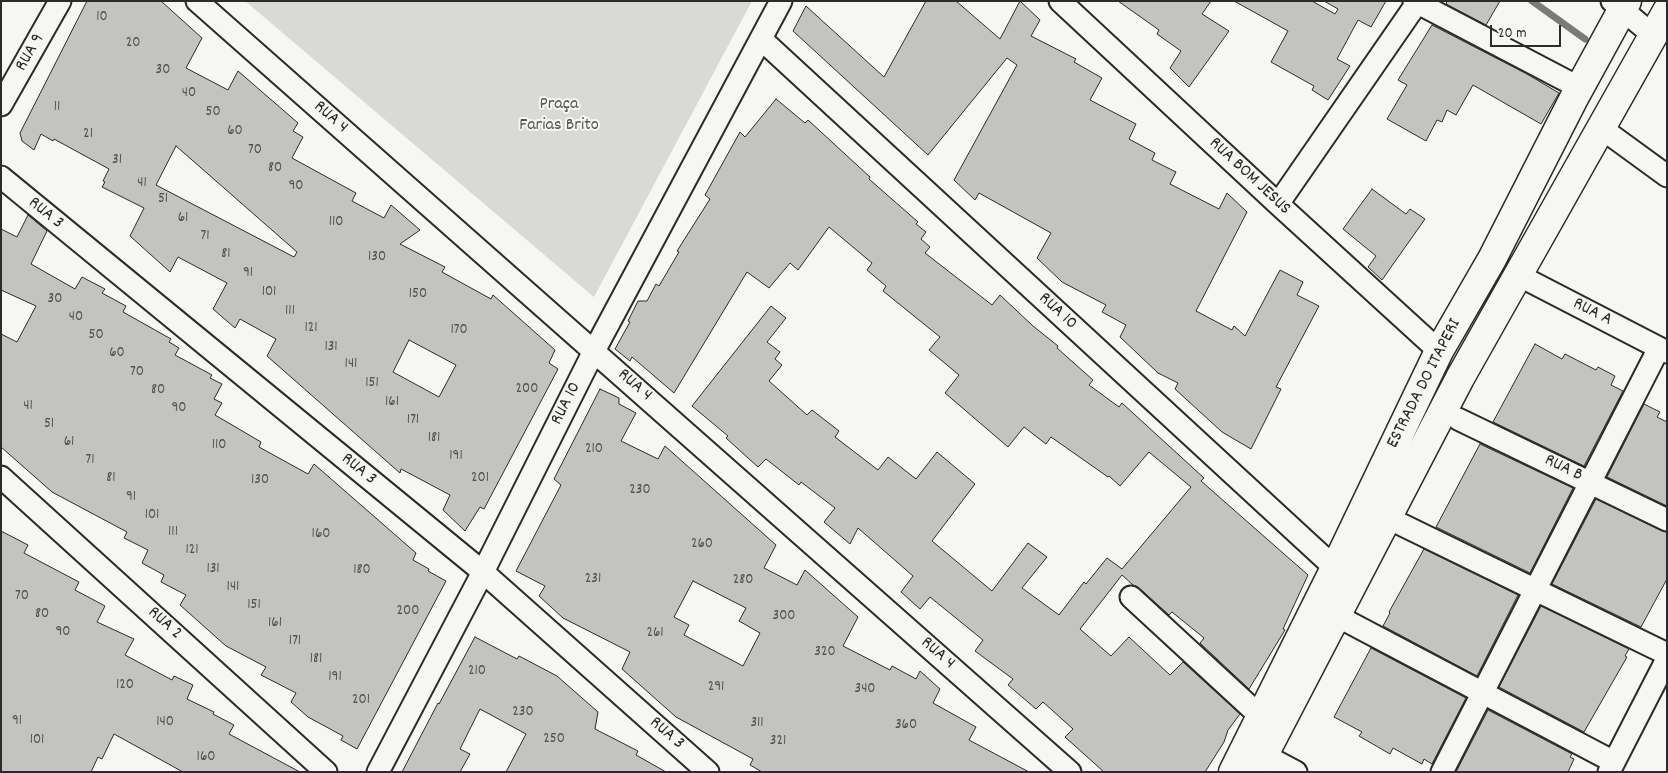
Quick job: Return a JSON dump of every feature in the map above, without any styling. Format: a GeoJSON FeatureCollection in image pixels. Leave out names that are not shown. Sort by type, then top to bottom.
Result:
{"type":"FeatureCollection","features":[{"type":"Feature","properties":{"kind":"street","name":"RUA 9"},"geometry":{"type":"LineString","coordinates":[[1,105],[60,1]]}},
{"type":"Feature","properties":{"kind":"street","name":"RUA 4"},"geometry":{"type":"LineString","coordinates":[[197,1],[1070,772]]}},
{"type":"Feature","properties":{"kind":"street","name":"RUA 10"},"geometry":{"type":"LineString","coordinates":[[378,772],[483,572],[594,351],[781,1]]}},
{"type":"Feature","properties":{"kind":"street","name":"RUA BOM JESUS"},"geometry":{"type":"LineString","coordinates":[[1060,1],[1439,351]]}},
{"type":"Feature","properties":{"kind":"street"},"geometry":{"type":"LineString","coordinates":[[1278,204],[1416,2],[1580,88]]}},
{"type":"Feature","properties":{"kind":"street"},"geometry":{"type":"LineString","coordinates":[[1621,4],[1654,36]]}},
{"type":"Feature","properties":{"kind":"street","name":"ESTRADA DO ITAPERI"},"geometry":{"type":"LineString","coordinates":[[1259,763],[1337,616],[1344,576],[1439,351],[1492,259],[1621,4]]}},
{"type":"Feature","properties":{"kind":"street","name":"ESTRADA DO ITAPERI"},"geometry":{"type":"LineString","coordinates":[[1233,772],[1260,716],[1344,576],[1388,518],[1460,378],[1667,11]]}},
{"type":"Feature","properties":{"kind":"street","name":"RUA 10"},"geometry":{"type":"LineString","coordinates":[[761,39],[1344,576]]}},
{"type":"Feature","properties":{"kind":"street"},"geometry":{"type":"LineString","coordinates":[[1599,132],[1608,133],[1667,176]]}},
{"type":"Feature","properties":{"kind":"street","name":"RUA 3"},"geometry":{"type":"LineString","coordinates":[[1,178],[483,572],[708,772]]}},
{"type":"Feature","properties":{"kind":"street","name":"RUA A"},"geometry":{"type":"LineString","coordinates":[[1518,275],[1663,350]]}},
{"type":"Feature","properties":{"kind":"street"},"geometry":{"type":"LineString","coordinates":[[1442,772],[1590,483],[1663,350]]}},
{"type":"Feature","properties":{"kind":"street","name":"RUA B"},"geometry":{"type":"LineString","coordinates":[[1458,419],[1667,520]]}},
{"type":"Feature","properties":{"kind":"street","name":"RUA 2"},"geometry":{"type":"LineString","coordinates":[[1,477],[326,772]]}},
{"type":"Feature","properties":{"kind":"street"},"geometry":{"type":"LineString","coordinates":[[1388,518],[1667,654]]}},
{"type":"Feature","properties":{"kind":"street"},"geometry":{"type":"LineString","coordinates":[[1131,597],[1260,716]]}},
{"type":"Feature","properties":{"kind":"street"},"geometry":{"type":"LineString","coordinates":[[1337,616],[1483,692],[1612,767],[1667,659]]}},
{"type":"Feature","properties":{"kind":"street"},"geometry":{"type":"LineString","coordinates":[[1259,763],[1296,772]]}},
{"type":"Feature","properties":{"kind":"green space","name":"Praça Farias Brito"},"geometry":{"type":"Polygon","coordinates":[[[245,1],[752,1],[594,297],[245,1]]]}},
{"type":"Feature","properties":{"kind":"building"},"geometry":{"type":"Polygon","coordinates":[[[87,1],[161,1],[202,38],[186,68],[228,90],[238,71],[298,123],[293,131],[303,137],[292,158],[356,193],[352,201],[384,218],[391,205],[420,230],[400,244],[445,267],[442,272],[491,299],[493,295],[555,350],[549,363],[558,369],[484,509],[480,507],[465,531],[443,510],[450,495],[401,469],[400,473],[267,356],[276,339],[240,319],[235,328],[213,309],[227,283],[178,257],[170,272],[130,236],[144,208],[102,187],[109,169],[54,139],[53,141],[41,134],[34,150],[22,141],[20,133],[87,1]],[[176,146],[156,185],[294,257],[297,252],[176,146]],[[409,340],[393,372],[439,397],[456,365],[409,340]]]}},
{"type":"Feature","properties":{"kind":"building"},"geometry":{"type":"Polygon","coordinates":[[[926,1],[956,1],[1000,39],[1020,1],[1040,20],[1031,36],[1076,59],[1074,62],[1102,78],[1090,100],[1136,124],[1129,139],[1155,153],[1152,160],[1176,172],[1170,184],[1219,209],[1227,193],[1247,212],[1196,311],[1232,330],[1234,326],[1245,336],[1280,270],[1303,282],[1297,295],[1319,306],[1276,387],[1281,389],[1251,449],[1222,432],[1175,389],[1178,383],[1158,373],[1120,337],[1126,325],[1102,312],[1106,305],[1062,282],[1037,258],[1051,233],[979,193],[975,200],[954,180],[1017,65],[1007,58],[928,155],[793,31],[806,6],[884,77],[926,1]]]}},
{"type":"Feature","properties":{"kind":"building"},"geometry":{"type":"Polygon","coordinates":[[[1118,1],[1211,1],[1202,14],[1229,31],[1189,87],[1170,68],[1181,51],[1157,34],[1159,30],[1118,1]]]}},
{"type":"Feature","properties":{"kind":"building"},"geometry":{"type":"Polygon","coordinates":[[[1234,1],[1312,1],[1335,14],[1338,9],[1324,1],[1386,1],[1371,27],[1358,20],[1337,59],[1350,66],[1328,100],[1312,90],[1314,86],[1271,62],[1288,31],[1234,1]]]}},
{"type":"Feature","properties":{"kind":"building"},"geometry":{"type":"Polygon","coordinates":[[[1447,1],[1500,1],[1486,25],[1446,4],[1447,1]]]}},
{"type":"Feature","properties":{"kind":"building"},"geometry":{"type":"Polygon","coordinates":[[[1432,25],[1527,74],[1559,93],[1541,124],[1473,85],[1456,115],[1447,110],[1442,122],[1437,120],[1426,141],[1387,119],[1407,85],[1398,80],[1432,25]]]}},
{"type":"Feature","properties":{"kind":"building"},"geometry":{"type":"Polygon","coordinates":[[[776,99],[805,123],[808,120],[870,177],[869,179],[918,222],[916,224],[926,232],[921,239],[930,247],[925,253],[992,305],[1000,295],[1093,380],[1089,385],[1119,407],[1122,403],[1204,478],[1201,481],[1308,575],[1283,629],[1285,630],[1249,689],[1200,643],[1204,638],[1172,612],[1169,615],[1122,575],[1080,629],[1111,656],[1129,637],[1170,675],[1183,662],[1240,714],[1228,730],[1224,742],[1205,772],[1104,772],[1065,737],[1073,729],[1043,702],[1036,709],[1008,685],[1013,679],[975,651],[983,640],[930,597],[920,609],[901,592],[913,576],[858,528],[850,544],[824,522],[835,508],[801,482],[799,485],[766,459],[758,467],[726,438],[728,436],[692,406],[771,306],[786,318],[767,342],[780,352],[775,359],[782,365],[769,381],[807,415],[812,410],[839,431],[835,437],[878,470],[888,457],[916,479],[937,452],[975,484],[932,541],[992,591],[1028,543],[1047,557],[1022,588],[1059,615],[1084,582],[1086,584],[1107,558],[1122,569],[1191,487],[1149,452],[1120,486],[1109,476],[1051,437],[1046,444],[1024,427],[1008,447],[945,393],[959,375],[929,350],[940,337],[883,291],[886,286],[867,270],[872,263],[829,227],[798,270],[790,263],[769,288],[747,272],[674,393],[632,357],[630,361],[615,349],[630,322],[628,321],[638,301],[647,301],[656,284],[659,286],[679,252],[677,251],[710,199],[705,195],[740,132],[745,137],[776,99]]]}},
{"type":"Feature","properties":{"kind":"building"},"geometry":{"type":"Polygon","coordinates":[[[1372,189],[1406,214],[1410,209],[1425,219],[1382,280],[1368,267],[1376,256],[1343,229],[1372,189]]]}},
{"type":"Feature","properties":{"kind":"building"},"geometry":{"type":"Polygon","coordinates":[[[28,215],[47,231],[31,264],[75,289],[82,277],[105,289],[102,293],[126,306],[123,312],[171,339],[169,342],[179,348],[175,355],[212,375],[210,378],[222,384],[214,399],[222,403],[215,415],[261,442],[259,447],[308,474],[314,464],[416,553],[413,560],[446,581],[357,749],[341,740],[343,736],[308,717],[291,702],[296,693],[261,675],[266,667],[226,646],[180,605],[186,595],[161,582],[164,575],[142,563],[148,550],[124,538],[127,532],[52,492],[1,447],[1,334],[17,342],[36,306],[1,290],[1,229],[17,237],[28,215]]]}},
{"type":"Feature","properties":{"kind":"building"},"geometry":{"type":"Polygon","coordinates":[[[1535,344],[1562,359],[1565,354],[1596,370],[1598,367],[1615,376],[1611,385],[1623,391],[1584,466],[1493,422],[1535,344]]]}},
{"type":"Feature","properties":{"kind":"building"},"geometry":{"type":"Polygon","coordinates":[[[600,389],[619,398],[619,404],[636,413],[621,441],[658,459],[665,446],[776,545],[764,568],[797,585],[805,570],[858,617],[843,646],[890,670],[892,666],[916,679],[920,671],[940,689],[933,703],[976,727],[969,740],[1029,772],[762,772],[750,765],[753,759],[676,717],[622,669],[630,652],[563,618],[539,596],[545,586],[516,571],[561,485],[554,479],[600,389]],[[693,581],[674,617],[689,625],[684,635],[743,666],[760,633],[739,621],[746,608],[693,581]]]}},
{"type":"Feature","properties":{"kind":"building"},"geometry":{"type":"Polygon","coordinates":[[[1644,404],[1660,412],[1657,417],[1667,422],[1667,506],[1607,477],[1644,404]]]}},
{"type":"Feature","properties":{"kind":"building"},"geometry":{"type":"Polygon","coordinates":[[[1480,444],[1573,488],[1530,573],[1436,527],[1480,444]]]}},
{"type":"Feature","properties":{"kind":"building"},"geometry":{"type":"Polygon","coordinates":[[[1596,499],[1667,532],[1667,579],[1641,627],[1552,584],[1596,499]]]}},
{"type":"Feature","properties":{"kind":"building"},"geometry":{"type":"Polygon","coordinates":[[[1,531],[28,545],[24,553],[79,582],[75,590],[105,606],[97,622],[134,639],[125,655],[172,680],[174,676],[193,685],[187,699],[214,712],[213,714],[234,725],[229,734],[300,772],[183,772],[114,734],[102,759],[98,757],[91,772],[1,772],[1,531]]]}},
{"type":"Feature","properties":{"kind":"building"},"geometry":{"type":"Polygon","coordinates":[[[1424,549],[1518,595],[1477,676],[1383,626],[1424,549]]]}},
{"type":"Feature","properties":{"kind":"building"},"geometry":{"type":"Polygon","coordinates":[[[1541,606],[1629,649],[1625,656],[1627,657],[1584,732],[1499,687],[1541,606]]]}},
{"type":"Feature","properties":{"kind":"building"},"geometry":{"type":"Polygon","coordinates":[[[475,637],[517,659],[519,656],[557,676],[598,712],[595,729],[638,751],[636,755],[666,772],[506,772],[526,734],[480,709],[460,749],[470,754],[460,772],[402,772],[475,637]]]}},
{"type":"Feature","properties":{"kind":"building"},"geometry":{"type":"Polygon","coordinates":[[[1371,648],[1466,698],[1432,764],[1424,759],[1422,764],[1393,748],[1390,754],[1359,736],[1362,732],[1334,717],[1371,648]]]}},
{"type":"Feature","properties":{"kind":"building"},"geometry":{"type":"Polygon","coordinates":[[[1488,710],[1572,754],[1570,757],[1574,759],[1568,772],[1456,772],[1488,710]]]}},
{"type":"Feature","properties":{"kind":"waterway"},"geometry":{"type":"LineString","coordinates":[[1532,1],[1585,39]]}}]}
